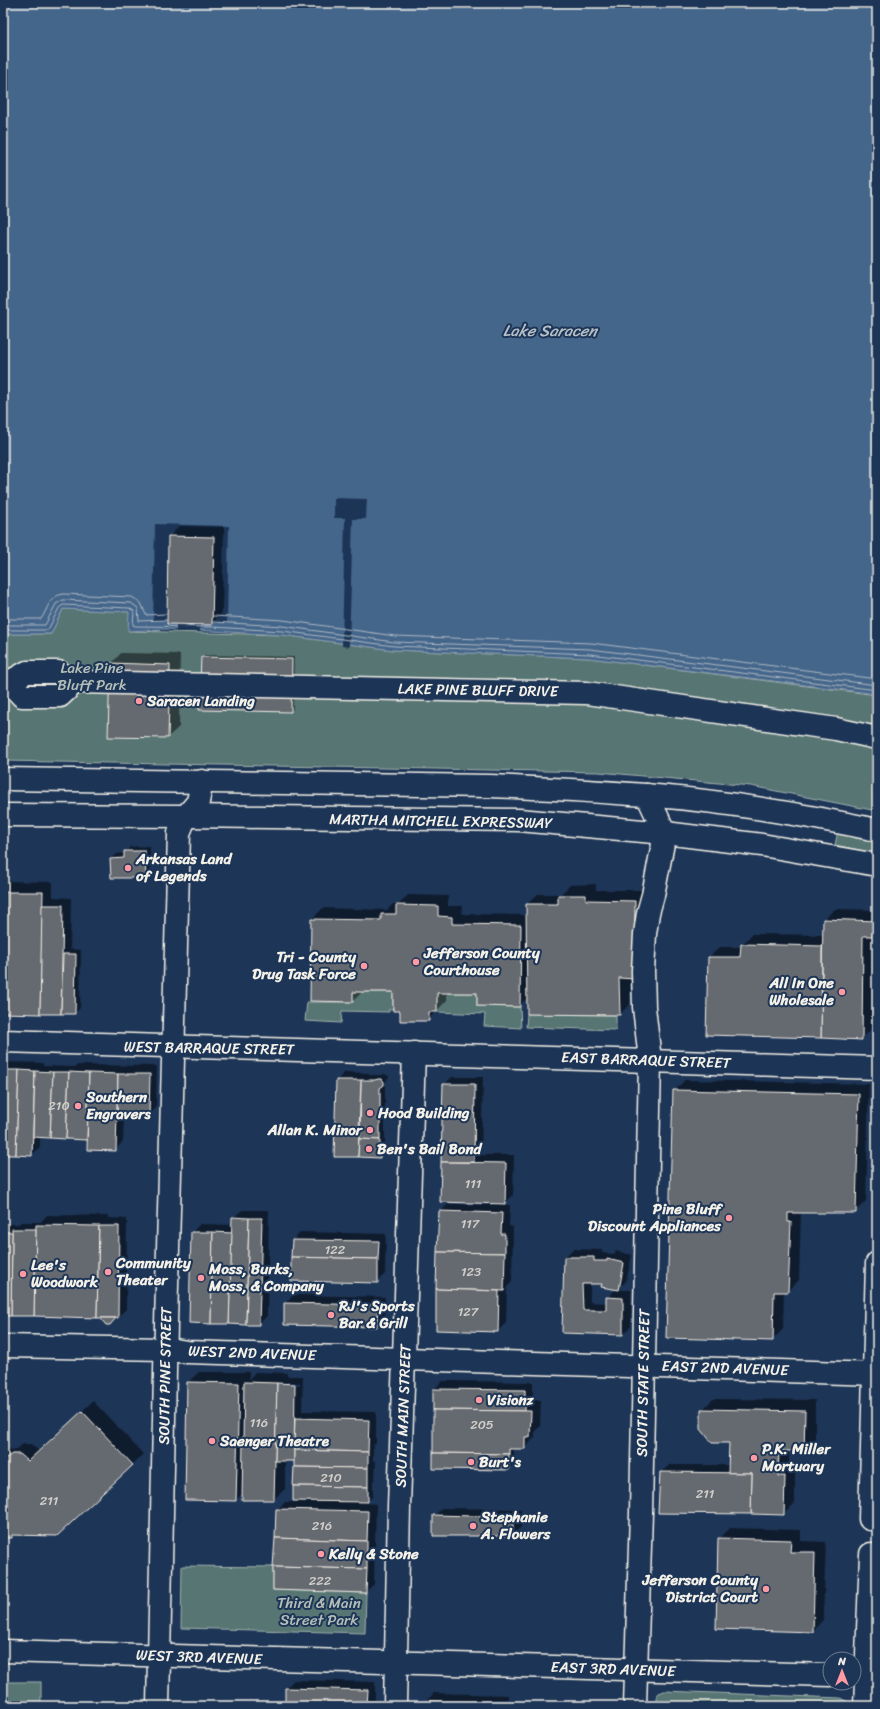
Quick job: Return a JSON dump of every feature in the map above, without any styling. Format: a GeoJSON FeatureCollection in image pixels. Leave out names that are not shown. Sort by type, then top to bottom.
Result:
{"type":"FeatureCollection","features":[{"type":"Feature","properties":{"kind":"main road","name":"LAKE PINE BLUFF DRIVE"},"geometry":{"type":"LineString","coordinates":[[6,682],[27,672],[58,672],[75,682],[587,692],[836,729],[877,738]]}},
{"type":"Feature","properties":{"kind":"main road"},"geometry":{"type":"LineString","coordinates":[[3,779],[490,786],[647,795],[751,807],[823,818],[877,830]]}},
{"type":"Feature","properties":{"kind":"main road","name":"SOUTH PINE STREET"},"geometry":{"type":"LineString","coordinates":[[158,1706],[165,1349],[179,833],[186,816],[198,802],[202,781]]}},
{"type":"Feature","properties":{"kind":"main road"},"geometry":{"type":"LineString","coordinates":[[647,795],[665,833]]}},
{"type":"Feature","properties":{"kind":"main road","name":"MARTHA MITCHELL EXPRESSWAY"},"geometry":{"type":"LineString","coordinates":[[3,815],[519,820],[665,833],[762,845],[877,865]]}},
{"type":"Feature","properties":{"kind":"main road","name":"SOUTH STATE STREET"},"geometry":{"type":"LineString","coordinates":[[634,1706],[641,1513],[650,1060],[644,1006],[645,942],[648,913],[665,833]]}},
{"type":"Feature","properties":{"kind":"main road","name":"WEST BARRAQUE STREET"},"geometry":{"type":"LineString","coordinates":[[3,1042],[414,1053]]}},
{"type":"Feature","properties":{"kind":"main road","name":"EAST BARRAQUE STREET"},"geometry":{"type":"LineString","coordinates":[[414,1053],[877,1068]]}},
{"type":"Feature","properties":{"kind":"main road","name":"SOUTH MAIN STREET"},"geometry":{"type":"LineString","coordinates":[[395,1706],[414,1053]]}},
{"type":"Feature","properties":{"kind":"main road"},"geometry":{"type":"LineString","coordinates":[[870,1519],[877,1263]]}},
{"type":"Feature","properties":{"kind":"main road","name":"WEST 2ND AVENUE"},"geometry":{"type":"LineString","coordinates":[[3,1346],[165,1349],[195,1352],[405,1358]]}},
{"type":"Feature","properties":{"kind":"main road","name":"EAST 2ND AVENUE"},"geometry":{"type":"LineString","coordinates":[[405,1358],[875,1374]]}},
{"type":"Feature","properties":{"kind":"main road"},"geometry":{"type":"LineString","coordinates":[[865,1706],[865,1676],[869,1632],[870,1554]]}},
{"type":"Feature","properties":{"kind":"main road","name":"WEST 3RD AVENUE"},"geometry":{"type":"LineString","coordinates":[[3,1651],[396,1662]]}},
{"type":"Feature","properties":{"kind":"main road","name":"EAST 3RD AVENUE"},"geometry":{"type":"LineString","coordinates":[[396,1662],[822,1675]]}},
{"type":"Feature","properties":{"kind":"green space","name":"Lake Pine Bluff Park"},"geometry":{"type":"Polygon","coordinates":[[[63,609],[130,612],[129,631],[281,635],[393,650],[589,658],[877,695],[877,811],[751,786],[599,772],[3,761],[3,634],[51,634],[63,609]]]}},
{"type":"Feature","properties":{"kind":"green space"},"geometry":{"type":"Polygon","coordinates":[[[838,831],[877,839],[877,854],[835,845],[838,831]]]}},
{"type":"Feature","properties":{"kind":"green space"},"geometry":{"type":"Polygon","coordinates":[[[353,992],[393,992],[393,1009],[389,1009],[389,1012],[342,1011],[341,1023],[305,1021],[307,1002],[353,1002],[353,992]]]}},
{"type":"Feature","properties":{"kind":"green space"},"geometry":{"type":"Polygon","coordinates":[[[437,993],[477,993],[477,1006],[520,1007],[521,1028],[484,1026],[485,1014],[437,1012],[437,993]]]}},
{"type":"Feature","properties":{"kind":"green space"},"geometry":{"type":"Polygon","coordinates":[[[527,1014],[616,1015],[616,1030],[526,1027],[527,1014]]]}},
{"type":"Feature","properties":{"kind":"green space","name":"Third & Main Street Park"},"geometry":{"type":"Polygon","coordinates":[[[182,1566],[273,1567],[273,1590],[366,1593],[365,1633],[181,1628],[182,1566]]]}},
{"type":"Feature","properties":{"kind":"green space"},"geometry":{"type":"Polygon","coordinates":[[[3,1682],[41,1682],[41,1706],[3,1706],[3,1682]]]}},
{"type":"Feature","properties":{"kind":"green space"},"geometry":{"type":"Polygon","coordinates":[[[664,1691],[840,1698],[848,1702],[850,1706],[657,1706],[657,1694],[664,1691]]]}},
{"type":"Feature","properties":{"kind":"water","name":"Lake Saracen"},"geometry":{"type":"Polygon","coordinates":[[[3,3],[877,3],[877,694],[589,658],[393,650],[281,635],[166,629],[128,631],[129,612],[63,609],[51,634],[3,634],[3,3]]]}},
{"type":"Feature","properties":{"kind":"pier"},"geometry":{"type":"Polygon","coordinates":[[[334,498],[367,499],[366,519],[353,519],[349,647],[342,646],[345,518],[334,518],[334,498]]]}},
{"type":"Feature","properties":{"kind":"pier"},"geometry":{"type":"Polygon","coordinates":[[[155,524],[229,526],[227,623],[200,623],[200,632],[176,632],[176,620],[153,620],[155,524]]]}},
{"type":"Feature","properties":{"kind":"building"},"geometry":{"type":"Polygon","coordinates":[[[168,536],[214,537],[212,625],[167,624],[168,536]]]}},
{"type":"Feature","properties":{"kind":"building"},"geometry":{"type":"Polygon","coordinates":[[[201,657],[292,659],[291,712],[199,710],[201,657]]]}},
{"type":"Feature","properties":{"kind":"building","name":"Saracen Landing"},"geometry":{"type":"Polygon","coordinates":[[[110,663],[170,665],[168,738],[108,737],[110,663]]]}},
{"type":"Feature","properties":{"kind":"building","name":"Arkansas Land of Legends"},"geometry":{"type":"Polygon","coordinates":[[[124,851],[145,851],[146,878],[111,878],[110,859],[124,858],[124,851]]]}},
{"type":"Feature","properties":{"kind":"building"},"geometry":{"type":"Polygon","coordinates":[[[3,892],[5,892],[3,1007],[3,892]]]}},
{"type":"Feature","properties":{"kind":"building"},"geometry":{"type":"Polygon","coordinates":[[[5,892],[43,892],[40,1014],[3,1013],[5,892]]]}},
{"type":"Feature","properties":{"kind":"building"},"geometry":{"type":"Polygon","coordinates":[[[558,895],[586,895],[586,900],[635,901],[634,979],[619,978],[620,1015],[527,1014],[526,904],[558,904],[558,895]]]}},
{"type":"Feature","properties":{"kind":"building"},"geometry":{"type":"Polygon","coordinates":[[[42,905],[63,905],[61,1014],[40,1014],[42,905]]]}},
{"type":"Feature","properties":{"kind":"building","name":"Jefferson County Courthouse"},"geometry":{"type":"Polygon","coordinates":[[[396,905],[438,906],[438,916],[452,917],[452,924],[521,925],[520,1007],[477,1006],[477,993],[437,993],[437,1012],[429,1012],[429,1021],[400,1021],[400,1011],[393,1011],[393,992],[353,992],[353,1002],[310,1001],[311,919],[381,920],[381,914],[396,914],[396,905]]]}},
{"type":"Feature","properties":{"kind":"building","name":"All In One Wholesale"},"geometry":{"type":"Polygon","coordinates":[[[823,919],[877,921],[877,936],[863,936],[862,1040],[821,1038],[823,919]]]}},
{"type":"Feature","properties":{"kind":"building"},"geometry":{"type":"Polygon","coordinates":[[[741,944],[822,946],[821,1038],[706,1035],[708,957],[740,957],[741,944]]]}},
{"type":"Feature","properties":{"kind":"building"},"geometry":{"type":"Polygon","coordinates":[[[63,954],[76,954],[75,1014],[61,1014],[63,954]]]}},
{"type":"Feature","properties":{"kind":"building"},"geometry":{"type":"Polygon","coordinates":[[[3,1070],[19,1070],[16,1155],[3,1155],[3,1070]]]}},
{"type":"Feature","properties":{"kind":"building"},"geometry":{"type":"Polygon","coordinates":[[[19,1070],[35,1071],[32,1156],[16,1155],[19,1070]]]}},
{"type":"Feature","properties":{"kind":"building"},"geometry":{"type":"Polygon","coordinates":[[[35,1071],[53,1072],[50,1138],[33,1137],[35,1071]]]}},
{"type":"Feature","properties":{"kind":"building"},"geometry":{"type":"Polygon","coordinates":[[[53,1072],[69,1072],[66,1139],[50,1138],[53,1072]]]}},
{"type":"Feature","properties":{"kind":"building","name":"Southern Engravers"},"geometry":{"type":"Polygon","coordinates":[[[69,1072],[89,1073],[87,1140],[66,1139],[69,1072]]]}},
{"type":"Feature","properties":{"kind":"building"},"geometry":{"type":"Polygon","coordinates":[[[89,1073],[118,1074],[116,1151],[87,1150],[89,1073]]]}},
{"type":"Feature","properties":{"kind":"building"},"geometry":{"type":"Polygon","coordinates":[[[118,1074],[150,1074],[149,1117],[117,1116],[118,1074]]]}},
{"type":"Feature","properties":{"kind":"building","name":"Hood Building"},"geometry":{"type":"Polygon","coordinates":[[[382,1079],[384,1082],[384,1085],[380,1088],[380,1140],[360,1139],[361,1080],[382,1079]]]}},
{"type":"Feature","properties":{"kind":"building"},"geometry":{"type":"Polygon","coordinates":[[[336,1080],[361,1080],[358,1157],[334,1157],[336,1080]]]}},
{"type":"Feature","properties":{"kind":"building"},"geometry":{"type":"Polygon","coordinates":[[[443,1084],[475,1084],[474,1162],[441,1162],[443,1084]]]}},
{"type":"Feature","properties":{"kind":"building","name":"Pine Bluff Discount Appliances"},"geometry":{"type":"Polygon","coordinates":[[[673,1090],[859,1094],[856,1213],[788,1213],[788,1222],[791,1222],[788,1292],[774,1292],[773,1341],[666,1338],[673,1090]]]}},
{"type":"Feature","properties":{"kind":"building","name":"Ben's Bail Bond"},"geometry":{"type":"Polygon","coordinates":[[[359,1139],[380,1140],[380,1158],[358,1157],[359,1139]]]}},
{"type":"Feature","properties":{"kind":"building"},"geometry":{"type":"Polygon","coordinates":[[[441,1162],[506,1163],[505,1204],[440,1202],[441,1162]]]}},
{"type":"Feature","properties":{"kind":"building"},"geometry":{"type":"Polygon","coordinates":[[[439,1211],[502,1213],[501,1234],[505,1234],[505,1253],[437,1252],[439,1211]]]}},
{"type":"Feature","properties":{"kind":"building"},"geometry":{"type":"Polygon","coordinates":[[[232,1217],[249,1218],[246,1325],[229,1324],[232,1217]]]}},
{"type":"Feature","properties":{"kind":"building"},"geometry":{"type":"Polygon","coordinates":[[[249,1218],[262,1218],[259,1325],[246,1325],[249,1218]]]}},
{"type":"Feature","properties":{"kind":"building"},"geometry":{"type":"Polygon","coordinates":[[[36,1225],[99,1226],[97,1318],[34,1316],[36,1225]]]}},
{"type":"Feature","properties":{"kind":"building","name":"Community Theater"},"geometry":{"type":"Polygon","coordinates":[[[99,1226],[119,1226],[118,1318],[97,1318],[99,1226]]]}},
{"type":"Feature","properties":{"kind":"building","name":"Lee's Woodwork"},"geometry":{"type":"Polygon","coordinates":[[[12,1229],[36,1229],[34,1316],[11,1316],[12,1229]]]}},
{"type":"Feature","properties":{"kind":"building"},"geometry":{"type":"Polygon","coordinates":[[[3,1232],[12,1232],[11,1316],[3,1316],[3,1232]]]}},
{"type":"Feature","properties":{"kind":"building","name":"Moss, Burks, Moss, & Company"},"geometry":{"type":"Polygon","coordinates":[[[191,1232],[213,1232],[211,1324],[189,1323],[191,1232]]]}},
{"type":"Feature","properties":{"kind":"building"},"geometry":{"type":"Polygon","coordinates":[[[213,1232],[232,1233],[229,1324],[211,1324],[213,1232]]]}},
{"type":"Feature","properties":{"kind":"building"},"geometry":{"type":"Polygon","coordinates":[[[292,1240],[379,1241],[378,1259],[291,1257],[292,1240]]]}},
{"type":"Feature","properties":{"kind":"building"},"geometry":{"type":"Polygon","coordinates":[[[437,1252],[505,1253],[504,1291],[436,1289],[437,1252]]]}},
{"type":"Feature","properties":{"kind":"building"},"geometry":{"type":"Polygon","coordinates":[[[291,1257],[378,1259],[378,1283],[291,1281],[291,1257]]]}},
{"type":"Feature","properties":{"kind":"building"},"geometry":{"type":"Polygon","coordinates":[[[564,1257],[594,1257],[594,1261],[607,1261],[607,1259],[624,1263],[619,1290],[601,1287],[602,1284],[582,1284],[583,1310],[606,1310],[606,1297],[623,1298],[623,1335],[562,1333],[564,1257]]]}},
{"type":"Feature","properties":{"kind":"building"},"geometry":{"type":"Polygon","coordinates":[[[436,1289],[499,1291],[498,1332],[436,1330],[436,1289]]]}},
{"type":"Feature","properties":{"kind":"building","name":"RJ's Sports Bar & Grill"},"geometry":{"type":"Polygon","coordinates":[[[284,1303],[378,1305],[377,1327],[284,1325],[284,1303]]]}},
{"type":"Feature","properties":{"kind":"building"},"geometry":{"type":"Polygon","coordinates":[[[100,1318],[116,1318],[110,1325],[106,1325],[100,1318]]]}},
{"type":"Feature","properties":{"kind":"building","name":"Saenger Theatre"},"geometry":{"type":"Polygon","coordinates":[[[187,1382],[239,1383],[236,1501],[185,1500],[187,1382]]]}},
{"type":"Feature","properties":{"kind":"building"},"geometry":{"type":"Polygon","coordinates":[[[244,1382],[277,1383],[274,1500],[242,1500],[244,1382]]]}},
{"type":"Feature","properties":{"kind":"building"},"geometry":{"type":"Polygon","coordinates":[[[277,1383],[295,1384],[294,1461],[275,1461],[277,1383]]]}},
{"type":"Feature","properties":{"kind":"building","name":"Visionz"},"geometry":{"type":"Polygon","coordinates":[[[433,1389],[525,1390],[525,1411],[433,1410],[433,1389]]]}},
{"type":"Feature","properties":{"kind":"building","name":"P.K. Miller Mortuary"},"geometry":{"type":"Polygon","coordinates":[[[701,1409],[805,1411],[804,1451],[779,1451],[778,1476],[785,1476],[784,1515],[751,1514],[752,1473],[728,1473],[729,1443],[712,1443],[701,1429],[701,1409]]]}},
{"type":"Feature","properties":{"kind":"building"},"geometry":{"type":"Polygon","coordinates":[[[433,1410],[531,1411],[530,1437],[525,1437],[525,1449],[509,1449],[509,1454],[433,1453],[433,1410]]]}},
{"type":"Feature","properties":{"kind":"building"},"geometry":{"type":"Polygon","coordinates":[[[82,1411],[133,1465],[57,1536],[12,1535],[12,1538],[3,1538],[3,1460],[12,1454],[20,1454],[28,1461],[82,1411]]]}},
{"type":"Feature","properties":{"kind":"building"},"geometry":{"type":"Polygon","coordinates":[[[295,1418],[369,1420],[368,1452],[294,1450],[295,1418]]]}},
{"type":"Feature","properties":{"kind":"building"},"geometry":{"type":"Polygon","coordinates":[[[294,1450],[368,1452],[368,1468],[294,1467],[294,1450]]]}},
{"type":"Feature","properties":{"kind":"building","name":"Burt's"},"geometry":{"type":"Polygon","coordinates":[[[433,1453],[509,1454],[509,1470],[433,1469],[433,1453]]]}},
{"type":"Feature","properties":{"kind":"building"},"geometry":{"type":"Polygon","coordinates":[[[294,1467],[368,1468],[368,1487],[293,1486],[294,1467]]]}},
{"type":"Feature","properties":{"kind":"building"},"geometry":{"type":"Polygon","coordinates":[[[660,1472],[752,1473],[751,1514],[658,1513],[660,1472]]]}},
{"type":"Feature","properties":{"kind":"building"},"geometry":{"type":"Polygon","coordinates":[[[293,1486],[368,1487],[368,1502],[293,1501],[293,1486]]]}},
{"type":"Feature","properties":{"kind":"building"},"geometry":{"type":"Polygon","coordinates":[[[276,1509],[368,1511],[367,1541],[275,1538],[276,1509]]]}},
{"type":"Feature","properties":{"kind":"building","name":"Stephanie A. Flowers"},"geometry":{"type":"Polygon","coordinates":[[[433,1515],[513,1517],[513,1536],[433,1536],[433,1515]]]}},
{"type":"Feature","properties":{"kind":"building","name":"Kelly & Stone"},"geometry":{"type":"Polygon","coordinates":[[[275,1538],[367,1541],[367,1569],[273,1567],[275,1538]]]}},
{"type":"Feature","properties":{"kind":"building","name":"Jefferson County District Court"},"geometry":{"type":"Polygon","coordinates":[[[718,1538],[791,1540],[790,1552],[815,1552],[813,1632],[716,1629],[718,1538]]]}},
{"type":"Feature","properties":{"kind":"building"},"geometry":{"type":"Polygon","coordinates":[[[273,1567],[367,1569],[366,1593],[273,1590],[273,1567]]]}},
{"type":"Feature","properties":{"kind":"building"},"geometry":{"type":"Polygon","coordinates":[[[285,1688],[368,1690],[367,1706],[285,1706],[285,1688]]]}},
{"type":"Feature","properties":{"kind":"building"},"geometry":{"type":"Polygon","coordinates":[[[425,1701],[500,1703],[500,1706],[425,1706],[425,1701]]]}},
{"type":"Feature","properties":{"kind":"place","name":"Saracen Landing"},"geometry":{"type":"Point","coordinates":[139,701]}},
{"type":"Feature","properties":{"kind":"place","name":"Arkansas Land of Legends"},"geometry":{"type":"Point","coordinates":[128,868]}},
{"type":"Feature","properties":{"kind":"place","name":"Jefferson County Courthouse"},"geometry":{"type":"Point","coordinates":[416,962]}},
{"type":"Feature","properties":{"kind":"place","name":"Tri - County Drug Task Force"},"geometry":{"type":"Point","coordinates":[364,966]}},
{"type":"Feature","properties":{"kind":"place","name":"All In One Wholesale"},"geometry":{"type":"Point","coordinates":[842,992]}},
{"type":"Feature","properties":{"kind":"place","name":"Southern Engravers"},"geometry":{"type":"Point","coordinates":[78,1106]}},
{"type":"Feature","properties":{"kind":"place","name":"Hood Building"},"geometry":{"type":"Point","coordinates":[370,1113]}},
{"type":"Feature","properties":{"kind":"place","name":"Allan K. Minor"},"geometry":{"type":"Point","coordinates":[370,1130]}},
{"type":"Feature","properties":{"kind":"place","name":"Ben's Bail Bond"},"geometry":{"type":"Point","coordinates":[369,1149]}},
{"type":"Feature","properties":{"kind":"place","name":"Pine Bluff Discount Appliances"},"geometry":{"type":"Point","coordinates":[729,1218]}},
{"type":"Feature","properties":{"kind":"place","name":"Community Theater"},"geometry":{"type":"Point","coordinates":[108,1272]}},
{"type":"Feature","properties":{"kind":"place","name":"Lee's Woodwork"},"geometry":{"type":"Point","coordinates":[23,1274]}},
{"type":"Feature","properties":{"kind":"place","name":"Moss, Burks, Moss, & Company"},"geometry":{"type":"Point","coordinates":[201,1278]}},
{"type":"Feature","properties":{"kind":"place","name":"RJ's Sports Bar & Grill"},"geometry":{"type":"Point","coordinates":[331,1315]}},
{"type":"Feature","properties":{"kind":"place","name":"Visionz"},"geometry":{"type":"Point","coordinates":[479,1400]}},
{"type":"Feature","properties":{"kind":"place","name":"Saenger Theatre"},"geometry":{"type":"Point","coordinates":[212,1441]}},
{"type":"Feature","properties":{"kind":"place","name":"P.K. Miller Mortuary"},"geometry":{"type":"Point","coordinates":[754,1458]}},
{"type":"Feature","properties":{"kind":"place","name":"Burt's"},"geometry":{"type":"Point","coordinates":[471,1462]}},
{"type":"Feature","properties":{"kind":"place","name":"Stephanie A. Flowers"},"geometry":{"type":"Point","coordinates":[473,1526]}},
{"type":"Feature","properties":{"kind":"place","name":"Kelly & Stone"},"geometry":{"type":"Point","coordinates":[321,1554]}},
{"type":"Feature","properties":{"kind":"place","name":"Jefferson County District Court"},"geometry":{"type":"Point","coordinates":[766,1589]}}]}
